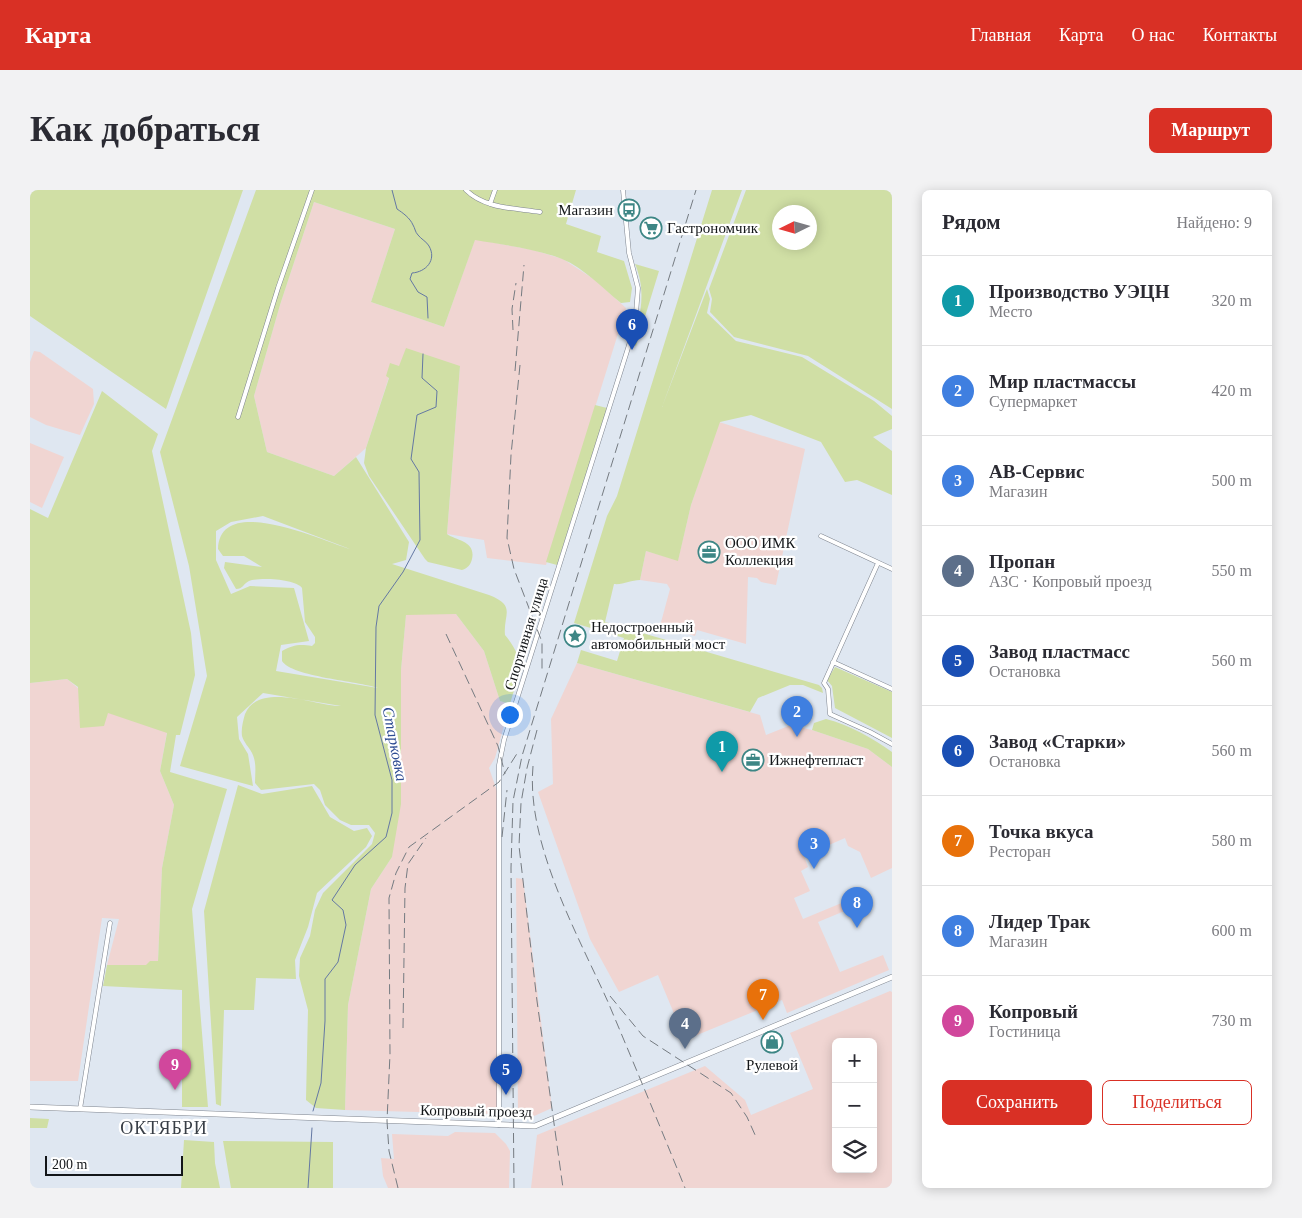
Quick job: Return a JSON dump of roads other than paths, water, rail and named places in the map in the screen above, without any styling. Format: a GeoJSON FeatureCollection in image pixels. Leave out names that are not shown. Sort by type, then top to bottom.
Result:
{"type":"FeatureCollection","features":[{"type":"Feature","properties":{"kind":"main road","name":"Копровый проезд"},"geometry":{"type":"LineString","coordinates":[[30,1107],[535,1126],[554,1120],[642,1080],[892,977]]}},
{"type":"Feature","properties":{"kind":"street"},"geometry":{"type":"LineString","coordinates":[[238,417],[278,288],[312,190]]}},
{"type":"Feature","properties":{"kind":"street"},"geometry":{"type":"LineString","coordinates":[[466,190],[476,199],[490,204],[540,212]]}},
{"type":"Feature","properties":{"kind":"street"},"geometry":{"type":"LineString","coordinates":[[490,204],[495,190]]}},
{"type":"Feature","properties":{"kind":"street","name":"Спортивная улица"},"geometry":{"type":"LineString","coordinates":[[499,1125],[499,765],[504,740],[635,326],[638,288],[629,252],[623,190]]}},
{"type":"Feature","properties":{"kind":"street"},"geometry":{"type":"LineString","coordinates":[[821,536],[892,569]]}},
{"type":"Feature","properties":{"kind":"street"},"geometry":{"type":"LineString","coordinates":[[878,563],[824,683],[828,689],[830,714],[892,744]]}},
{"type":"Feature","properties":{"kind":"street"},"geometry":{"type":"LineString","coordinates":[[833,662],[892,689]]}},
{"type":"Feature","properties":{"kind":"street"},"geometry":{"type":"LineString","coordinates":[[80,1109],[110,923]]}},
{"type":"Feature","properties":{"kind":"waterway","name":"Старковка"},"geometry":{"type":"LineString","coordinates":[[392,190],[397,209],[410,220],[417,234],[431,251],[432,256],[429,264],[426,268],[412,273],[410,279],[418,292],[427,297],[428,318]]}},
{"type":"Feature","properties":{"kind":"waterway","name":"Старковка"},"geometry":{"type":"LineString","coordinates":[[313,1111],[321,1083],[325,1021],[325,979],[338,962],[346,925],[343,910],[332,900],[355,865],[386,837],[392,813],[392,780],[375,715],[376,627],[379,606],[403,572],[420,540],[419,472],[411,459],[417,415],[436,407],[437,391],[422,378],[423,354]]}},
{"type":"Feature","properties":{"kind":"waterway","name":"Старковка"},"geometry":{"type":"LineString","coordinates":[[308,1188],[312,1128]]}},
{"type":"Feature","properties":{"kind":"railway"},"geometry":{"type":"LineString","coordinates":[[514,1188],[511,868],[513,801],[522,756],[696,190]]}},
{"type":"Feature","properties":{"kind":"railway"},"geometry":{"type":"LineString","coordinates":[[515,371],[524,265]]}},
{"type":"Feature","properties":{"kind":"railway"},"geometry":{"type":"LineString","coordinates":[[513,330],[512,309],[516,283]]}},
{"type":"Feature","properties":{"kind":"railway"},"geometry":{"type":"LineString","coordinates":[[520,365],[511,455],[507,538],[514,569],[542,642],[542,673]]}},
{"type":"Feature","properties":{"kind":"railway"},"geometry":{"type":"LineString","coordinates":[[446,634],[498,746],[505,774]]}},
{"type":"Feature","properties":{"kind":"railway"},"geometry":{"type":"LineString","coordinates":[[537,730],[527,768],[521,803],[519,846],[537,1001],[563,1188]]}},
{"type":"Feature","properties":{"kind":"railway"},"geometry":{"type":"LineString","coordinates":[[398,1188],[389,1151],[387,1121],[390,1054],[389,898],[396,873],[409,847],[499,782],[518,752]]}},
{"type":"Feature","properties":{"kind":"railway"},"geometry":{"type":"LineString","coordinates":[[533,766],[533,795],[537,826],[556,887],[608,1002],[685,1188]]}},
{"type":"Feature","properties":{"kind":"railway"},"geometry":{"type":"LineString","coordinates":[[502,837],[507,790]]}},
{"type":"Feature","properties":{"kind":"railway"},"geometry":{"type":"LineString","coordinates":[[403,1028],[405,888],[408,864],[426,838]]}},
{"type":"Feature","properties":{"kind":"railway"},"geometry":{"type":"LineString","coordinates":[[610,996],[643,1036],[731,1093],[747,1117],[756,1137]]}},
{"type":"Feature","properties":{"kind":"place","name":"Магазин"},"geometry":{"type":"Point","coordinates":[629,210]}},
{"type":"Feature","properties":{"kind":"place","name":"Гастрономчик"},"geometry":{"type":"Point","coordinates":[651,228]}},
{"type":"Feature","properties":{"kind":"place","name":"Завод «Старки»"},"geometry":{"type":"Point","coordinates":[632,350]}},
{"type":"Feature","properties":{"kind":"place","name":"ООО ИМК Коллекция"},"geometry":{"type":"Point","coordinates":[709,552]}},
{"type":"Feature","properties":{"kind":"place","name":"Недостроенный автомобильный мост"},"geometry":{"type":"Point","coordinates":[575,636]}},
{"type":"Feature","properties":{"kind":"place","name":"Мир пластмассы"},"geometry":{"type":"Point","coordinates":[797,737]}},
{"type":"Feature","properties":{"kind":"place","name":"Ижнефтепласт"},"geometry":{"type":"Point","coordinates":[753,760]}},
{"type":"Feature","properties":{"kind":"place","name":"Производство УЭЦН"},"geometry":{"type":"Point","coordinates":[722,772]}},
{"type":"Feature","properties":{"kind":"place","name":"АВ-Сервис"},"geometry":{"type":"Point","coordinates":[814,869]}},
{"type":"Feature","properties":{"kind":"place","name":"Лидер Трак"},"geometry":{"type":"Point","coordinates":[857,928]}},
{"type":"Feature","properties":{"kind":"place","name":"Точка вкуса"},"geometry":{"type":"Point","coordinates":[763,1020]}},
{"type":"Feature","properties":{"kind":"place","name":"Рулевой"},"geometry":{"type":"Point","coordinates":[772,1042]}},
{"type":"Feature","properties":{"kind":"place","name":"Пропан"},"geometry":{"type":"Point","coordinates":[685,1049]}},
{"type":"Feature","properties":{"kind":"place","name":"Копровый"},"geometry":{"type":"Point","coordinates":[175,1090]}},
{"type":"Feature","properties":{"kind":"place","name":"Завод пластмасс"},"geometry":{"type":"Point","coordinates":[506,1095]}},
{"type":"Feature","properties":{"kind":"district","name":"ОКТЯБРИ"},"geometry":{"type":"Point","coordinates":[164,1128]}}]}
